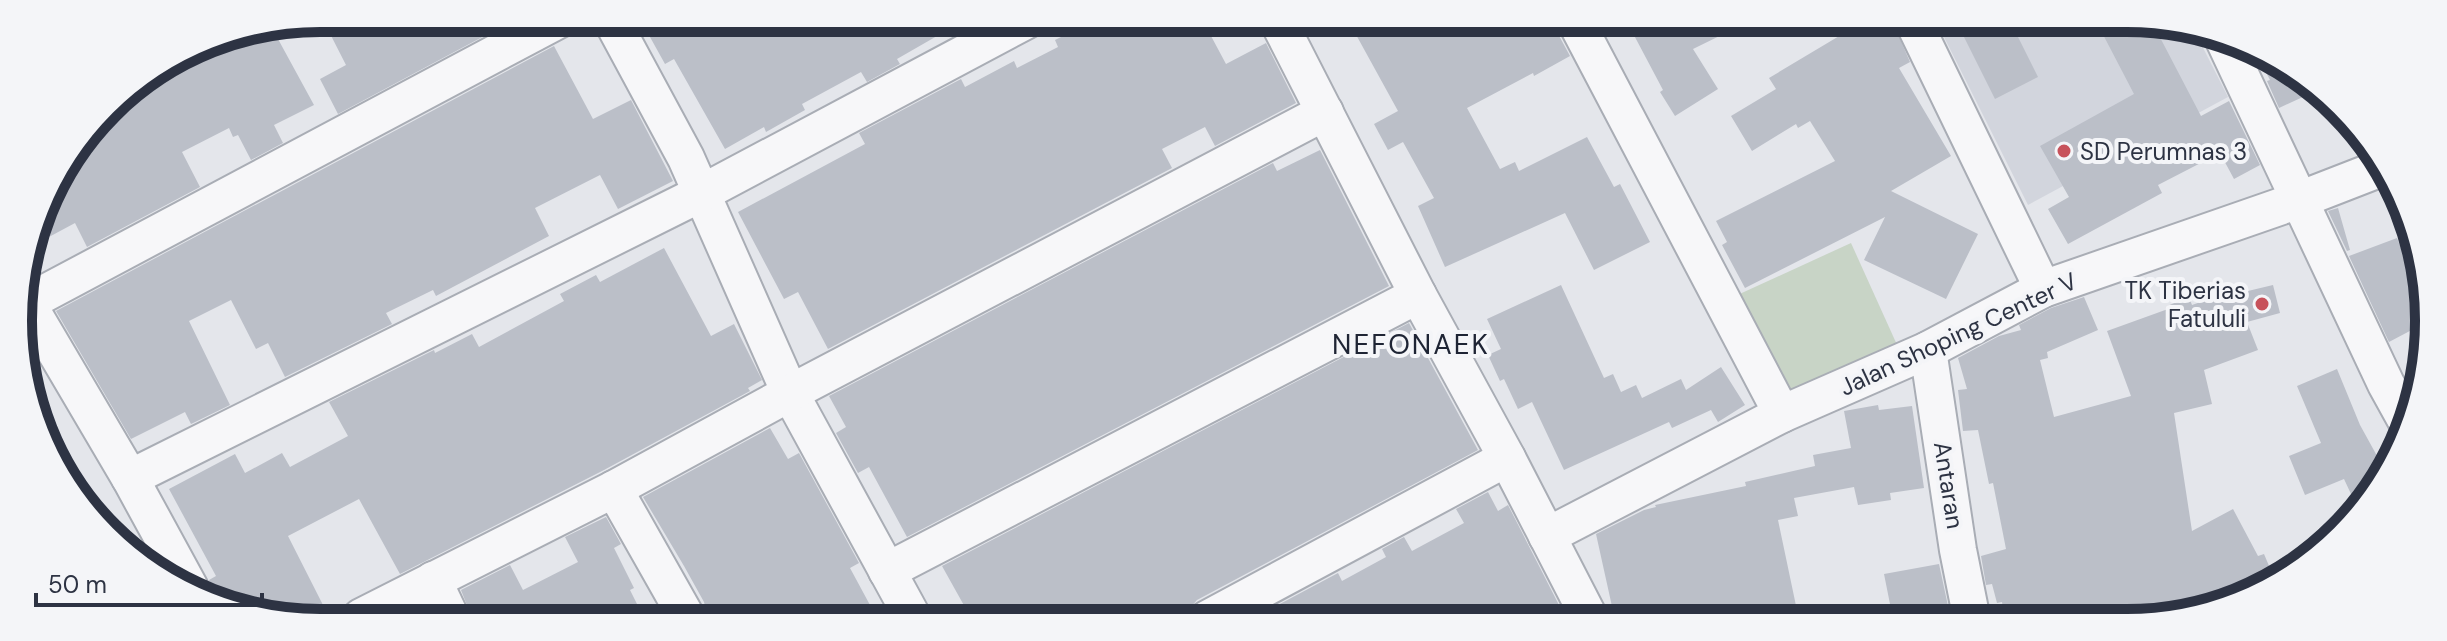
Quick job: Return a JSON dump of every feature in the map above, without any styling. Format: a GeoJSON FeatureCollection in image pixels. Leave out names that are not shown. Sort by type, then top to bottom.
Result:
{"type":"FeatureCollection","features":[{"type":"Feature","properties":{"kind":"street"},"geometry":{"type":"LineString","coordinates":[[33,300],[536,32]]}},
{"type":"Feature","properties":{"kind":"street"},"geometry":{"type":"LineString","coordinates":[[618,32],[686,158],[790,393],[908,609]]}},
{"type":"Feature","properties":{"kind":"street"},"geometry":{"type":"LineString","coordinates":[[130,478],[702,193],[1004,32]]}},
{"type":"Feature","properties":{"kind":"street"},"geometry":{"type":"LineString","coordinates":[[1284,32],[1418,295],[1585,609]]}},
{"type":"Feature","properties":{"kind":"street"},"geometry":{"type":"LineString","coordinates":[[1581,32],[1782,414]]}},
{"type":"Feature","properties":{"kind":"street"},"geometry":{"type":"LineString","coordinates":[[1918,32],[2043,289]]}},
{"type":"Feature","properties":{"kind":"street"},"geometry":{"type":"LineString","coordinates":[[2229,51],[2401,411]]}},
{"type":"Feature","properties":{"kind":"street"},"geometry":{"type":"LineString","coordinates":[[377,609],[614,489],[1325,112]]}},
{"type":"Feature","properties":{"kind":"street","name":"Jalan Shoping Center V"},"geometry":{"type":"LineString","coordinates":[[1547,536],[1782,414],[1928,350],[2043,289],[2373,171]]}},
{"type":"Feature","properties":{"kind":"street"},"geometry":{"type":"LineString","coordinates":[[887,571],[1418,295]]}},
{"type":"Feature","properties":{"kind":"street"},"geometry":{"type":"LineString","coordinates":[[32,320],[130,478],[182,573]]}},
{"type":"Feature","properties":{"kind":"street","name":"Antaran"},"geometry":{"type":"LineString","coordinates":[[1928,350],[1970,609]]}},
{"type":"Feature","properties":{"kind":"street"},"geometry":{"type":"LineString","coordinates":[[1249,609],[1507,458]]}},
{"type":"Feature","properties":{"kind":"street"},"geometry":{"type":"LineString","coordinates":[[614,489],[682,609]]}},
{"type":"Feature","properties":{"kind":"street"},"geometry":{"type":"LineString","coordinates":[[433,580],[447,609]]}},
{"type":"Feature","properties":{"kind":"shaded area","name":"SD Perumnas 3"},"geometry":{"type":"Polygon","coordinates":[[[1942,32],[2126,32],[2164,34],[2200,42],[2228,97],[2028,205],[1942,32]]]}},
{"type":"Feature","properties":{"kind":"green space"},"geometry":{"type":"Polygon","coordinates":[[[1851,243],[1898,347],[1783,401],[1733,297],[1851,243]]]}},
{"type":"Feature","properties":{"kind":"building"},"geometry":{"type":"Polygon","coordinates":[[[329,32],[492,32],[338,114],[320,79],[346,65],[329,32]]]}},
{"type":"Feature","properties":{"kind":"building"},"geometry":{"type":"Polygon","coordinates":[[[647,32],[935,32],[937,36],[897,59],[900,64],[867,82],[861,72],[802,104],[805,110],[766,132],[764,127],[725,149],[674,59],[665,64],[647,32]]]}},
{"type":"Feature","properties":{"kind":"building"},"geometry":{"type":"Polygon","coordinates":[[[1071,32],[1209,32],[1226,64],[1266,43],[1296,103],[1215,146],[1205,127],[1162,149],[1172,168],[828,349],[798,292],[784,299],[738,212],[865,144],[859,133],[961,79],[965,87],[1014,61],[1017,68],[1058,47],[1055,40],[1071,32]]]}},
{"type":"Feature","properties":{"kind":"building"},"geometry":{"type":"Polygon","coordinates":[[[1355,32],[1557,32],[1570,56],[1467,108],[1500,169],[1515,162],[1519,171],[1587,137],[1614,187],[1620,184],[1650,242],[1594,270],[1565,213],[1445,267],[1418,206],[1434,198],[1403,142],[1388,150],[1374,124],[1398,111],[1355,32]]]}},
{"type":"Feature","properties":{"kind":"building"},"geometry":{"type":"Polygon","coordinates":[[[1632,32],[1728,32],[1693,49],[1718,89],[1675,116],[1660,92],[1663,90],[1632,32]]]}},
{"type":"Feature","properties":{"kind":"building"},"geometry":{"type":"Polygon","coordinates":[[[1846,32],[1897,32],[1910,62],[1899,68],[1951,156],[1891,191],[1978,234],[1946,299],[1864,260],[1885,217],[1745,288],[1722,245],[1727,242],[1716,221],[1835,161],[1810,121],[1798,128],[1796,124],[1752,151],[1731,116],[1776,89],[1769,78],[1846,32]]]}},
{"type":"Feature","properties":{"kind":"building"},"geometry":{"type":"Polygon","coordinates":[[[1962,32],[2016,32],[2038,77],[1995,99],[1962,32]]]}},
{"type":"Feature","properties":{"kind":"building"},"geometry":{"type":"Polygon","coordinates":[[[2102,32],[2158,34],[2201,116],[2229,101],[2260,165],[2234,179],[2220,153],[2158,185],[2162,193],[2068,244],[2048,209],[2069,197],[2040,146],[2134,94],[2102,32]]]}},
{"type":"Feature","properties":{"kind":"building"},"geometry":{"type":"Polygon","coordinates":[[[276,35],[314,105],[274,125],[283,143],[251,160],[238,135],[233,137],[229,128],[182,152],[200,187],[87,247],[75,223],[44,240],[71,176],[116,116],[160,81],[193,62],[228,47],[276,35]]]}},
{"type":"Feature","properties":{"kind":"building"},"geometry":{"type":"Polygon","coordinates":[[[554,46],[593,119],[631,100],[673,181],[618,209],[600,175],[535,208],[549,236],[436,296],[433,290],[386,313],[392,324],[285,377],[268,343],[256,349],[231,300],[189,321],[230,405],[191,424],[185,412],[131,439],[56,311],[554,46]]]}},
{"type":"Feature","properties":{"kind":"building"},"geometry":{"type":"Polygon","coordinates":[[[2263,67],[2306,95],[2279,108],[2267,81],[2270,80],[2263,67]]]}},
{"type":"Feature","properties":{"kind":"building"},"geometry":{"type":"Polygon","coordinates":[[[1320,150],[1389,286],[907,537],[869,467],[858,473],[836,433],[846,427],[829,396],[1273,163],[1277,171],[1320,150]]]}},
{"type":"Feature","properties":{"kind":"building"},"geometry":{"type":"Polygon","coordinates":[[[2338,208],[2350,250],[2347,251],[2328,211],[2338,208]]]}},
{"type":"Feature","properties":{"kind":"building"},"geometry":{"type":"Polygon","coordinates":[[[2397,238],[2413,283],[2415,328],[2389,342],[2349,256],[2397,238]]]}},
{"type":"Feature","properties":{"kind":"building"},"geometry":{"type":"Polygon","coordinates":[[[664,248],[711,336],[734,324],[762,380],[748,388],[750,391],[604,470],[400,574],[359,499],[288,536],[323,605],[315,609],[283,607],[211,587],[209,580],[216,576],[169,489],[235,454],[245,473],[282,453],[290,467],[348,436],[329,402],[472,334],[479,347],[564,301],[560,294],[596,275],[600,282],[664,248]]]}},
{"type":"Feature","properties":{"kind":"building"},"geometry":{"type":"Polygon","coordinates":[[[1561,285],[1604,378],[1613,374],[1621,392],[1636,385],[1642,398],[1681,379],[1686,390],[1721,367],[1745,405],[1718,422],[1711,410],[1672,428],[1669,422],[1564,470],[1532,402],[1518,409],[1504,379],[1500,381],[1488,355],[1501,349],[1487,319],[1561,285]]]}},
{"type":"Feature","properties":{"kind":"building"},"geometry":{"type":"Polygon","coordinates":[[[2273,285],[2280,313],[2247,322],[2258,350],[2204,370],[2212,404],[2174,413],[2192,531],[2233,509],[2258,556],[2264,554],[2271,570],[2219,594],[2164,607],[2003,609],[2002,602],[1997,603],[1992,584],[1986,585],[1981,556],[2006,549],[1993,483],[1989,484],[1978,430],[1963,431],[1958,390],[1967,389],[1958,358],[1999,336],[2021,330],[2019,325],[2051,308],[2084,297],[2098,330],[2047,352],[2048,358],[2040,360],[2054,417],[2131,396],[2107,331],[2168,309],[2167,306],[2189,297],[2192,305],[2226,293],[2227,296],[2273,285]]]}},
{"type":"Feature","properties":{"kind":"building"},"geometry":{"type":"Polygon","coordinates":[[[1409,323],[1478,450],[1197,600],[1189,609],[966,609],[942,566],[1409,323]]]}},
{"type":"Feature","properties":{"kind":"building"},"geometry":{"type":"Polygon","coordinates":[[[2337,369],[2360,425],[2379,459],[2353,498],[2344,479],[2305,495],[2289,456],[2321,443],[2297,386],[2337,369]]]}},
{"type":"Feature","properties":{"kind":"building"},"geometry":{"type":"Polygon","coordinates":[[[1878,405],[1879,410],[1912,406],[1924,488],[1890,493],[1891,500],[1858,505],[1854,487],[1794,498],[1798,516],[1778,520],[1797,609],[1613,609],[1596,534],[1655,505],[1746,486],[1745,482],[1815,466],[1813,455],[1851,448],[1844,411],[1878,405]]]}},
{"type":"Feature","properties":{"kind":"building"},"geometry":{"type":"Polygon","coordinates":[[[770,428],[788,459],[799,453],[859,563],[850,568],[872,609],[706,609],[643,497],[770,428]]]}},
{"type":"Feature","properties":{"kind":"building"},"geometry":{"type":"Polygon","coordinates":[[[1488,492],[1498,511],[1508,505],[1560,607],[1271,609],[1338,573],[1342,581],[1386,557],[1382,549],[1404,537],[1412,551],[1464,523],[1456,509],[1488,492]]]}},
{"type":"Feature","properties":{"kind":"building"},"geometry":{"type":"Polygon","coordinates":[[[606,517],[621,544],[614,548],[634,588],[630,590],[640,609],[468,609],[461,590],[510,565],[523,590],[578,562],[565,537],[606,517]]]}},
{"type":"Feature","properties":{"kind":"building"},"geometry":{"type":"Polygon","coordinates":[[[1939,564],[1949,609],[1891,609],[1884,574],[1939,564]]]}},
{"type":"Feature","properties":{"kind":"place","name":"SD Perumnas 3"},"geometry":{"type":"Point","coordinates":[2064,151]}},
{"type":"Feature","properties":{"kind":"place","name":"TK Tiberias Fatululi"},"geometry":{"type":"Point","coordinates":[2262,304]}},
{"type":"Feature","properties":{"kind":"district","name":"NEFONAEK"},"geometry":{"type":"Point","coordinates":[1411,344]}}]}
